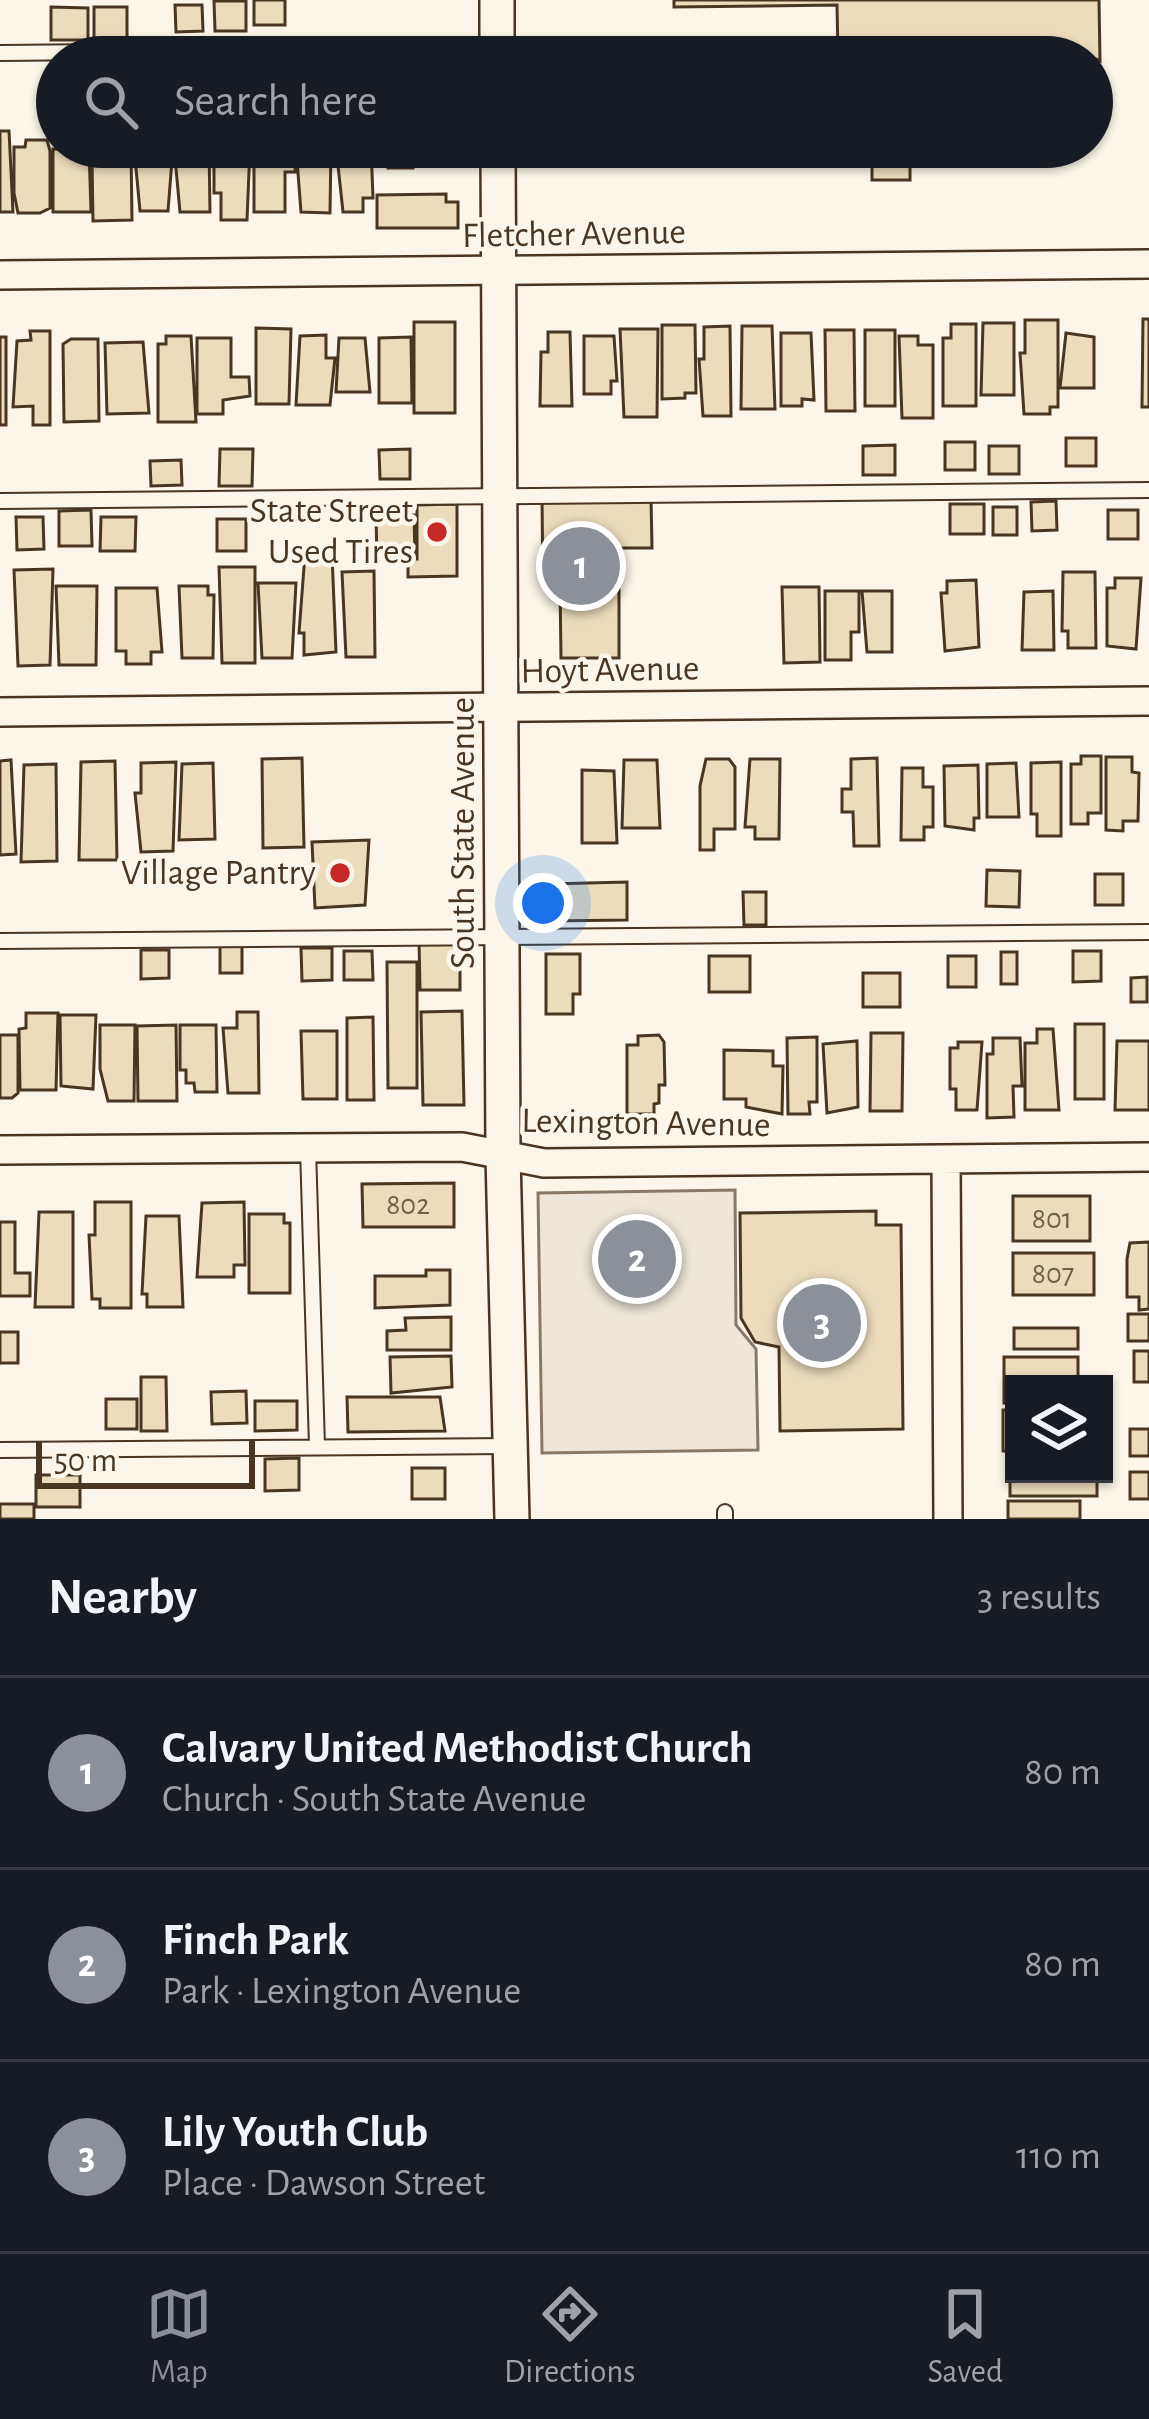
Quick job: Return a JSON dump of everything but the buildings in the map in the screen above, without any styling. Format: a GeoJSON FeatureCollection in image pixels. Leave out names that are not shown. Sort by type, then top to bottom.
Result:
{"type":"FeatureCollection","features":[{"type":"Feature","properties":{"kind":"street"},"geometry":{"type":"LineString","coordinates":[[497,0],[497,36]]}},
{"type":"Feature","properties":{"kind":"street","name":"South State Avenue"},"geometry":{"type":"LineString","coordinates":[[498,168],[503,1156],[512,1519]]}},
{"type":"Feature","properties":{"kind":"street","name":"Fletcher Avenue"},"geometry":{"type":"LineString","coordinates":[[0,275],[1149,264]]}},
{"type":"Feature","properties":{"kind":"street","name":"Hoyt Avenue"},"geometry":{"type":"LineString","coordinates":[[0,712],[1149,701]]}},
{"type":"Feature","properties":{"kind":"street","name":"Lexington Avenue"},"geometry":{"type":"LineString","coordinates":[[0,1150],[462,1147],[544,1163],[1149,1157]]}},
{"type":"Feature","properties":{"kind":"street"},"geometry":{"type":"LineString","coordinates":[[946,1160],[948,1519]]}},
{"type":"Feature","properties":{"kind":"lane"},"geometry":{"type":"LineString","coordinates":[[0,53],[36,53]]}},
{"type":"Feature","properties":{"kind":"lane"},"geometry":{"type":"LineString","coordinates":[[0,501],[1149,490]]}},
{"type":"Feature","properties":{"kind":"lane"},"geometry":{"type":"LineString","coordinates":[[0,941],[1149,932]]}},
{"type":"Feature","properties":{"kind":"lane"},"geometry":{"type":"LineString","coordinates":[[308,1148],[316,1446]]}},
{"type":"Feature","properties":{"kind":"lane"},"geometry":{"type":"LineString","coordinates":[[0,1450],[512,1446]]}},
{"type":"Feature","properties":{"kind":"shaded area"},"geometry":{"type":"Polygon","coordinates":[[[735,1190],[736,1325],[756,1349],[758,1450],[542,1453],[538,1193],[735,1190]]]}},
{"type":"Feature","properties":{"kind":"place","name":"State Street Used Tires"},"geometry":{"type":"Point","coordinates":[437,532]}},
{"type":"Feature","properties":{"kind":"place","name":"Calvary United Methodist Church"},"geometry":{"type":"Point","coordinates":[581,566]}},
{"type":"Feature","properties":{"kind":"place","name":"Village Pantry"},"geometry":{"type":"Point","coordinates":[340,873]}},
{"type":"Feature","properties":{"kind":"place","name":"Finch Park"},"geometry":{"type":"Point","coordinates":[637,1259]}},
{"type":"Feature","properties":{"kind":"place","name":"Lily Youth Club"},"geometry":{"type":"Point","coordinates":[822,1323]}}]}
